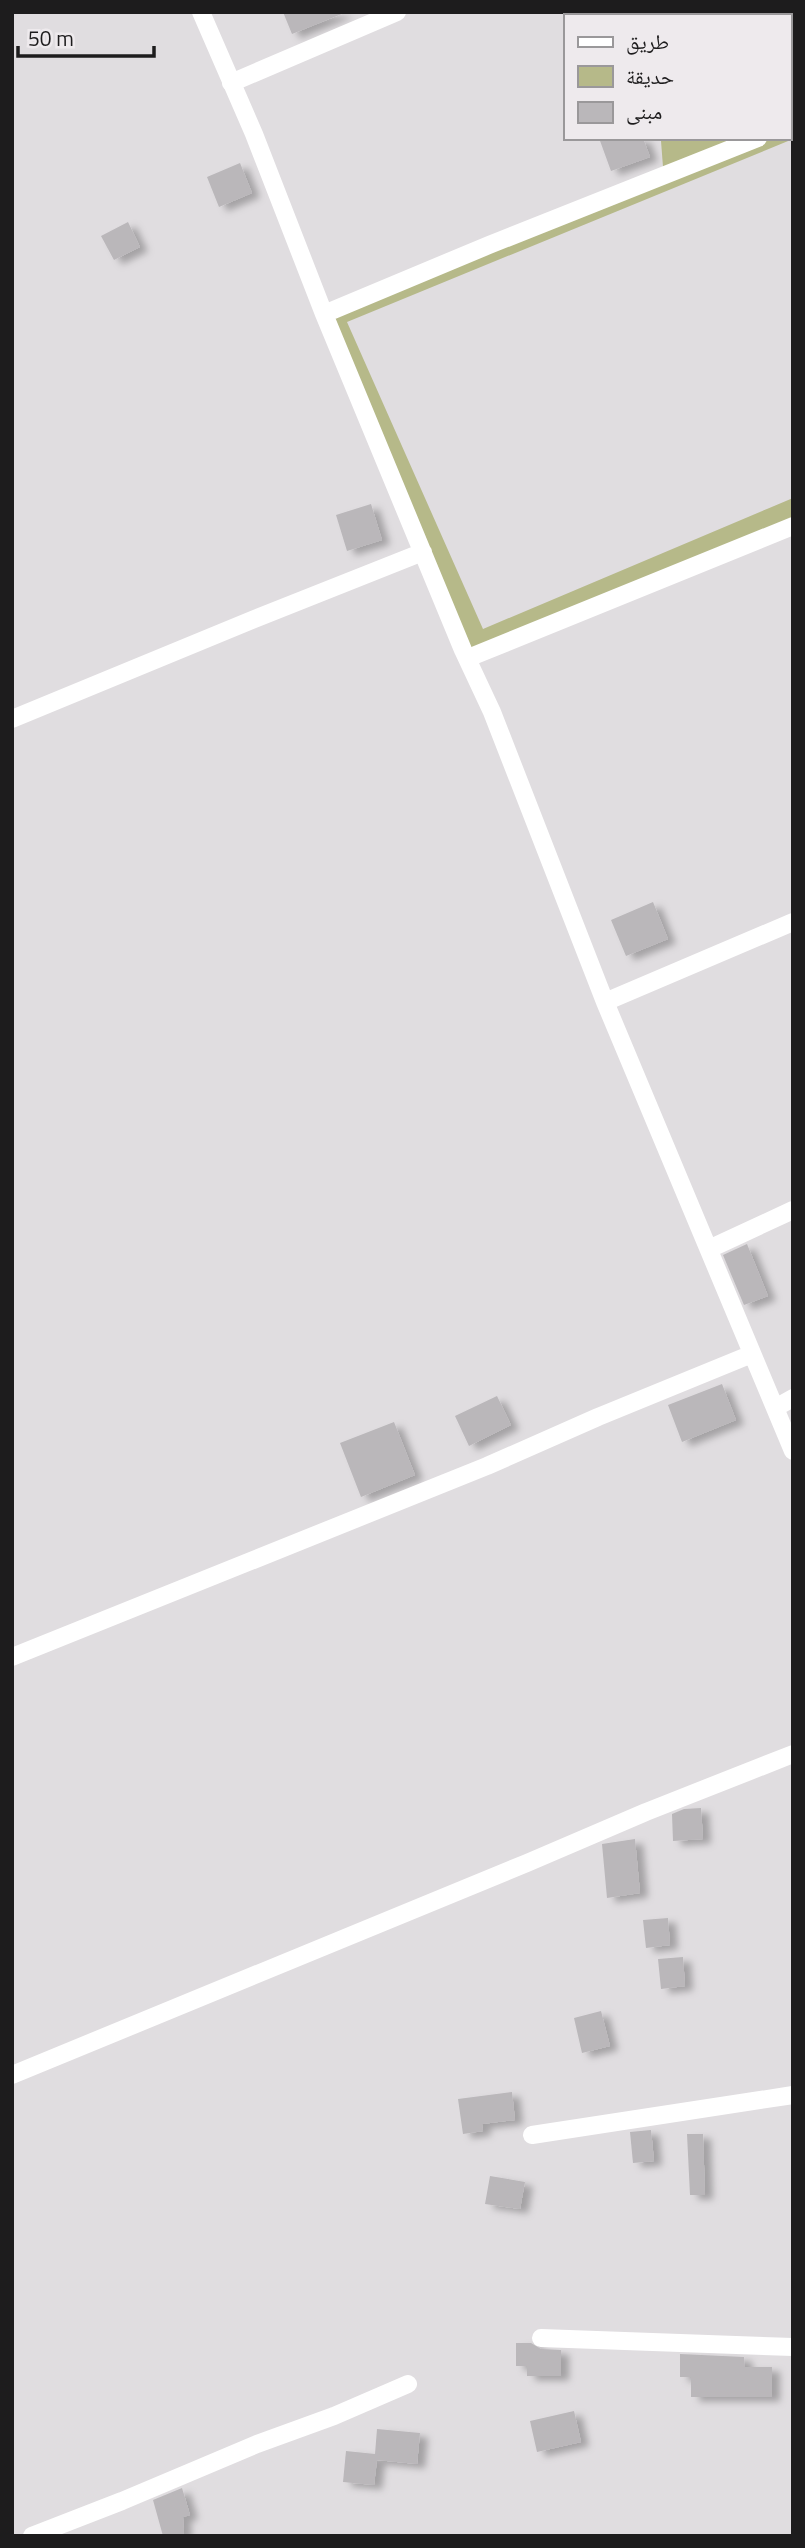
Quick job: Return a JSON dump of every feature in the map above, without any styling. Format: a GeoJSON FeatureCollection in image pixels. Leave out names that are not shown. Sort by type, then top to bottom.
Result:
{"type":"FeatureCollection","features":[{"type":"Feature","properties":{"kind":"street"},"geometry":{"type":"LineString","coordinates":[[201,12],[254,134],[324,314],[497,724],[605,1002],[793,1451]]}},
{"type":"Feature","properties":{"kind":"street"},"geometry":{"type":"LineString","coordinates":[[231,83],[397,12]]}},
{"type":"Feature","properties":{"kind":"street"},"geometry":{"type":"LineString","coordinates":[[324,314],[753,140]]}},
{"type":"Feature","properties":{"kind":"street"},"geometry":{"type":"LineString","coordinates":[[468,658],[793,526]]}},
{"type":"Feature","properties":{"kind":"street"},"geometry":{"type":"LineString","coordinates":[[12,719],[423,552]]}},
{"type":"Feature","properties":{"kind":"street"},"geometry":{"type":"LineString","coordinates":[[605,1002],[793,922]]}},
{"type":"Feature","properties":{"kind":"street"},"geometry":{"type":"LineString","coordinates":[[709,1250],[793,1210]]}},
{"type":"Feature","properties":{"kind":"street"},"geometry":{"type":"LineString","coordinates":[[12,1657],[487,1466],[752,1354]]}},
{"type":"Feature","properties":{"kind":"street"},"geometry":{"type":"LineString","coordinates":[[775,1408],[793,1398]]}},
{"type":"Feature","properties":{"kind":"street"},"geometry":{"type":"LineString","coordinates":[[12,2076],[646,1812],[793,1754]]}},
{"type":"Feature","properties":{"kind":"street"},"geometry":{"type":"LineString","coordinates":[[532,2135],[793,2095]]}},
{"type":"Feature","properties":{"kind":"street"},"geometry":{"type":"LineString","coordinates":[[541,2338],[793,2347]]}},
{"type":"Feature","properties":{"kind":"street"},"geometry":{"type":"LineString","coordinates":[[32,2536],[408,2384]]}},
{"type":"Feature","properties":{"kind":"green space"},"geometry":{"type":"Polygon","coordinates":[[[793,103],[791,140],[791,104],[793,103]]]}},
{"type":"Feature","properties":{"kind":"green space"},"geometry":{"type":"Polygon","coordinates":[[[791,140],[347,322],[483,629],[793,498],[793,519],[469,654],[322,307],[663,167],[661,141],[791,140]]]}},
{"type":"Feature","properties":{"kind":"building"},"geometry":{"type":"Polygon","coordinates":[[[283,12],[344,12],[344,13],[292,34],[283,12]]]}},
{"type":"Feature","properties":{"kind":"building"},"geometry":{"type":"Polygon","coordinates":[[[600,140],[644,140],[650,157],[611,171],[600,140]]]}},
{"type":"Feature","properties":{"kind":"building"},"geometry":{"type":"Polygon","coordinates":[[[240,163],[252,193],[219,207],[207,177],[240,163]]]}},
{"type":"Feature","properties":{"kind":"building"},"geometry":{"type":"Polygon","coordinates":[[[128,222],[140,247],[114,260],[101,236],[128,222]]]}},
{"type":"Feature","properties":{"kind":"building"},"geometry":{"type":"Polygon","coordinates":[[[371,504],[382,540],[347,551],[336,515],[371,504]]]}},
{"type":"Feature","properties":{"kind":"building"},"geometry":{"type":"Polygon","coordinates":[[[653,902],[668,939],[626,956],[611,920],[653,902]]]}},
{"type":"Feature","properties":{"kind":"building"},"geometry":{"type":"Polygon","coordinates":[[[747,1244],[768,1296],[744,1305],[723,1255],[747,1244]]]}},
{"type":"Feature","properties":{"kind":"building"},"geometry":{"type":"Polygon","coordinates":[[[722,1384],[736,1420],[682,1442],[668,1405],[722,1384]]]}},
{"type":"Feature","properties":{"kind":"building"},"geometry":{"type":"Polygon","coordinates":[[[497,1396],[511,1425],[469,1446],[455,1416],[497,1396]]]}},
{"type":"Feature","properties":{"kind":"building"},"geometry":{"type":"Polygon","coordinates":[[[394,1422],[415,1475],[361,1497],[340,1443],[394,1422]]]}},
{"type":"Feature","properties":{"kind":"building"},"geometry":{"type":"Polygon","coordinates":[[[701,1808],[703,1839],[673,1841],[672,1814],[684,1809],[701,1808]]]}},
{"type":"Feature","properties":{"kind":"building"},"geometry":{"type":"Polygon","coordinates":[[[635,1839],[640,1893],[607,1898],[602,1844],[635,1839]]]}},
{"type":"Feature","properties":{"kind":"building"},"geometry":{"type":"Polygon","coordinates":[[[668,1918],[670,1945],[646,1948],[643,1920],[668,1918]]]}},
{"type":"Feature","properties":{"kind":"building"},"geometry":{"type":"Polygon","coordinates":[[[683,1957],[685,1986],[661,1989],[658,1959],[683,1957]]]}},
{"type":"Feature","properties":{"kind":"building"},"geometry":{"type":"Polygon","coordinates":[[[601,2011],[610,2046],[582,2053],[574,2018],[601,2011]]]}},
{"type":"Feature","properties":{"kind":"building"},"geometry":{"type":"Polygon","coordinates":[[[512,2092],[515,2120],[482,2124],[483,2131],[463,2134],[458,2099],[512,2092]]]}},
{"type":"Feature","properties":{"kind":"building"},"geometry":{"type":"Polygon","coordinates":[[[651,2130],[654,2161],[633,2163],[630,2132],[651,2130]]]}},
{"type":"Feature","properties":{"kind":"building"},"geometry":{"type":"Polygon","coordinates":[[[687,2134],[703,2134],[705,2195],[690,2195],[687,2134]]]}},
{"type":"Feature","properties":{"kind":"building"},"geometry":{"type":"Polygon","coordinates":[[[490,2176],[525,2182],[520,2209],[485,2204],[490,2176]]]}},
{"type":"Feature","properties":{"kind":"building"},"geometry":{"type":"Polygon","coordinates":[[[516,2343],[531,2343],[541,2349],[561,2350],[561,2376],[527,2376],[527,2366],[516,2366],[516,2343]]]}},
{"type":"Feature","properties":{"kind":"building"},"geometry":{"type":"Polygon","coordinates":[[[680,2354],[744,2357],[745,2367],[772,2367],[772,2397],[691,2397],[691,2377],[680,2377],[680,2354]]]}},
{"type":"Feature","properties":{"kind":"building"},"geometry":{"type":"Polygon","coordinates":[[[574,2411],[581,2442],[537,2452],[530,2421],[574,2411]]]}},
{"type":"Feature","properties":{"kind":"building"},"geometry":{"type":"Polygon","coordinates":[[[377,2429],[420,2433],[417,2464],[377,2460],[374,2485],[343,2482],[346,2451],[375,2454],[377,2429]]]}},
{"type":"Feature","properties":{"kind":"building"},"geometry":{"type":"Polygon","coordinates":[[[182,2488],[190,2515],[183,2517],[184,2536],[163,2536],[153,2500],[182,2488]]]}}]}
